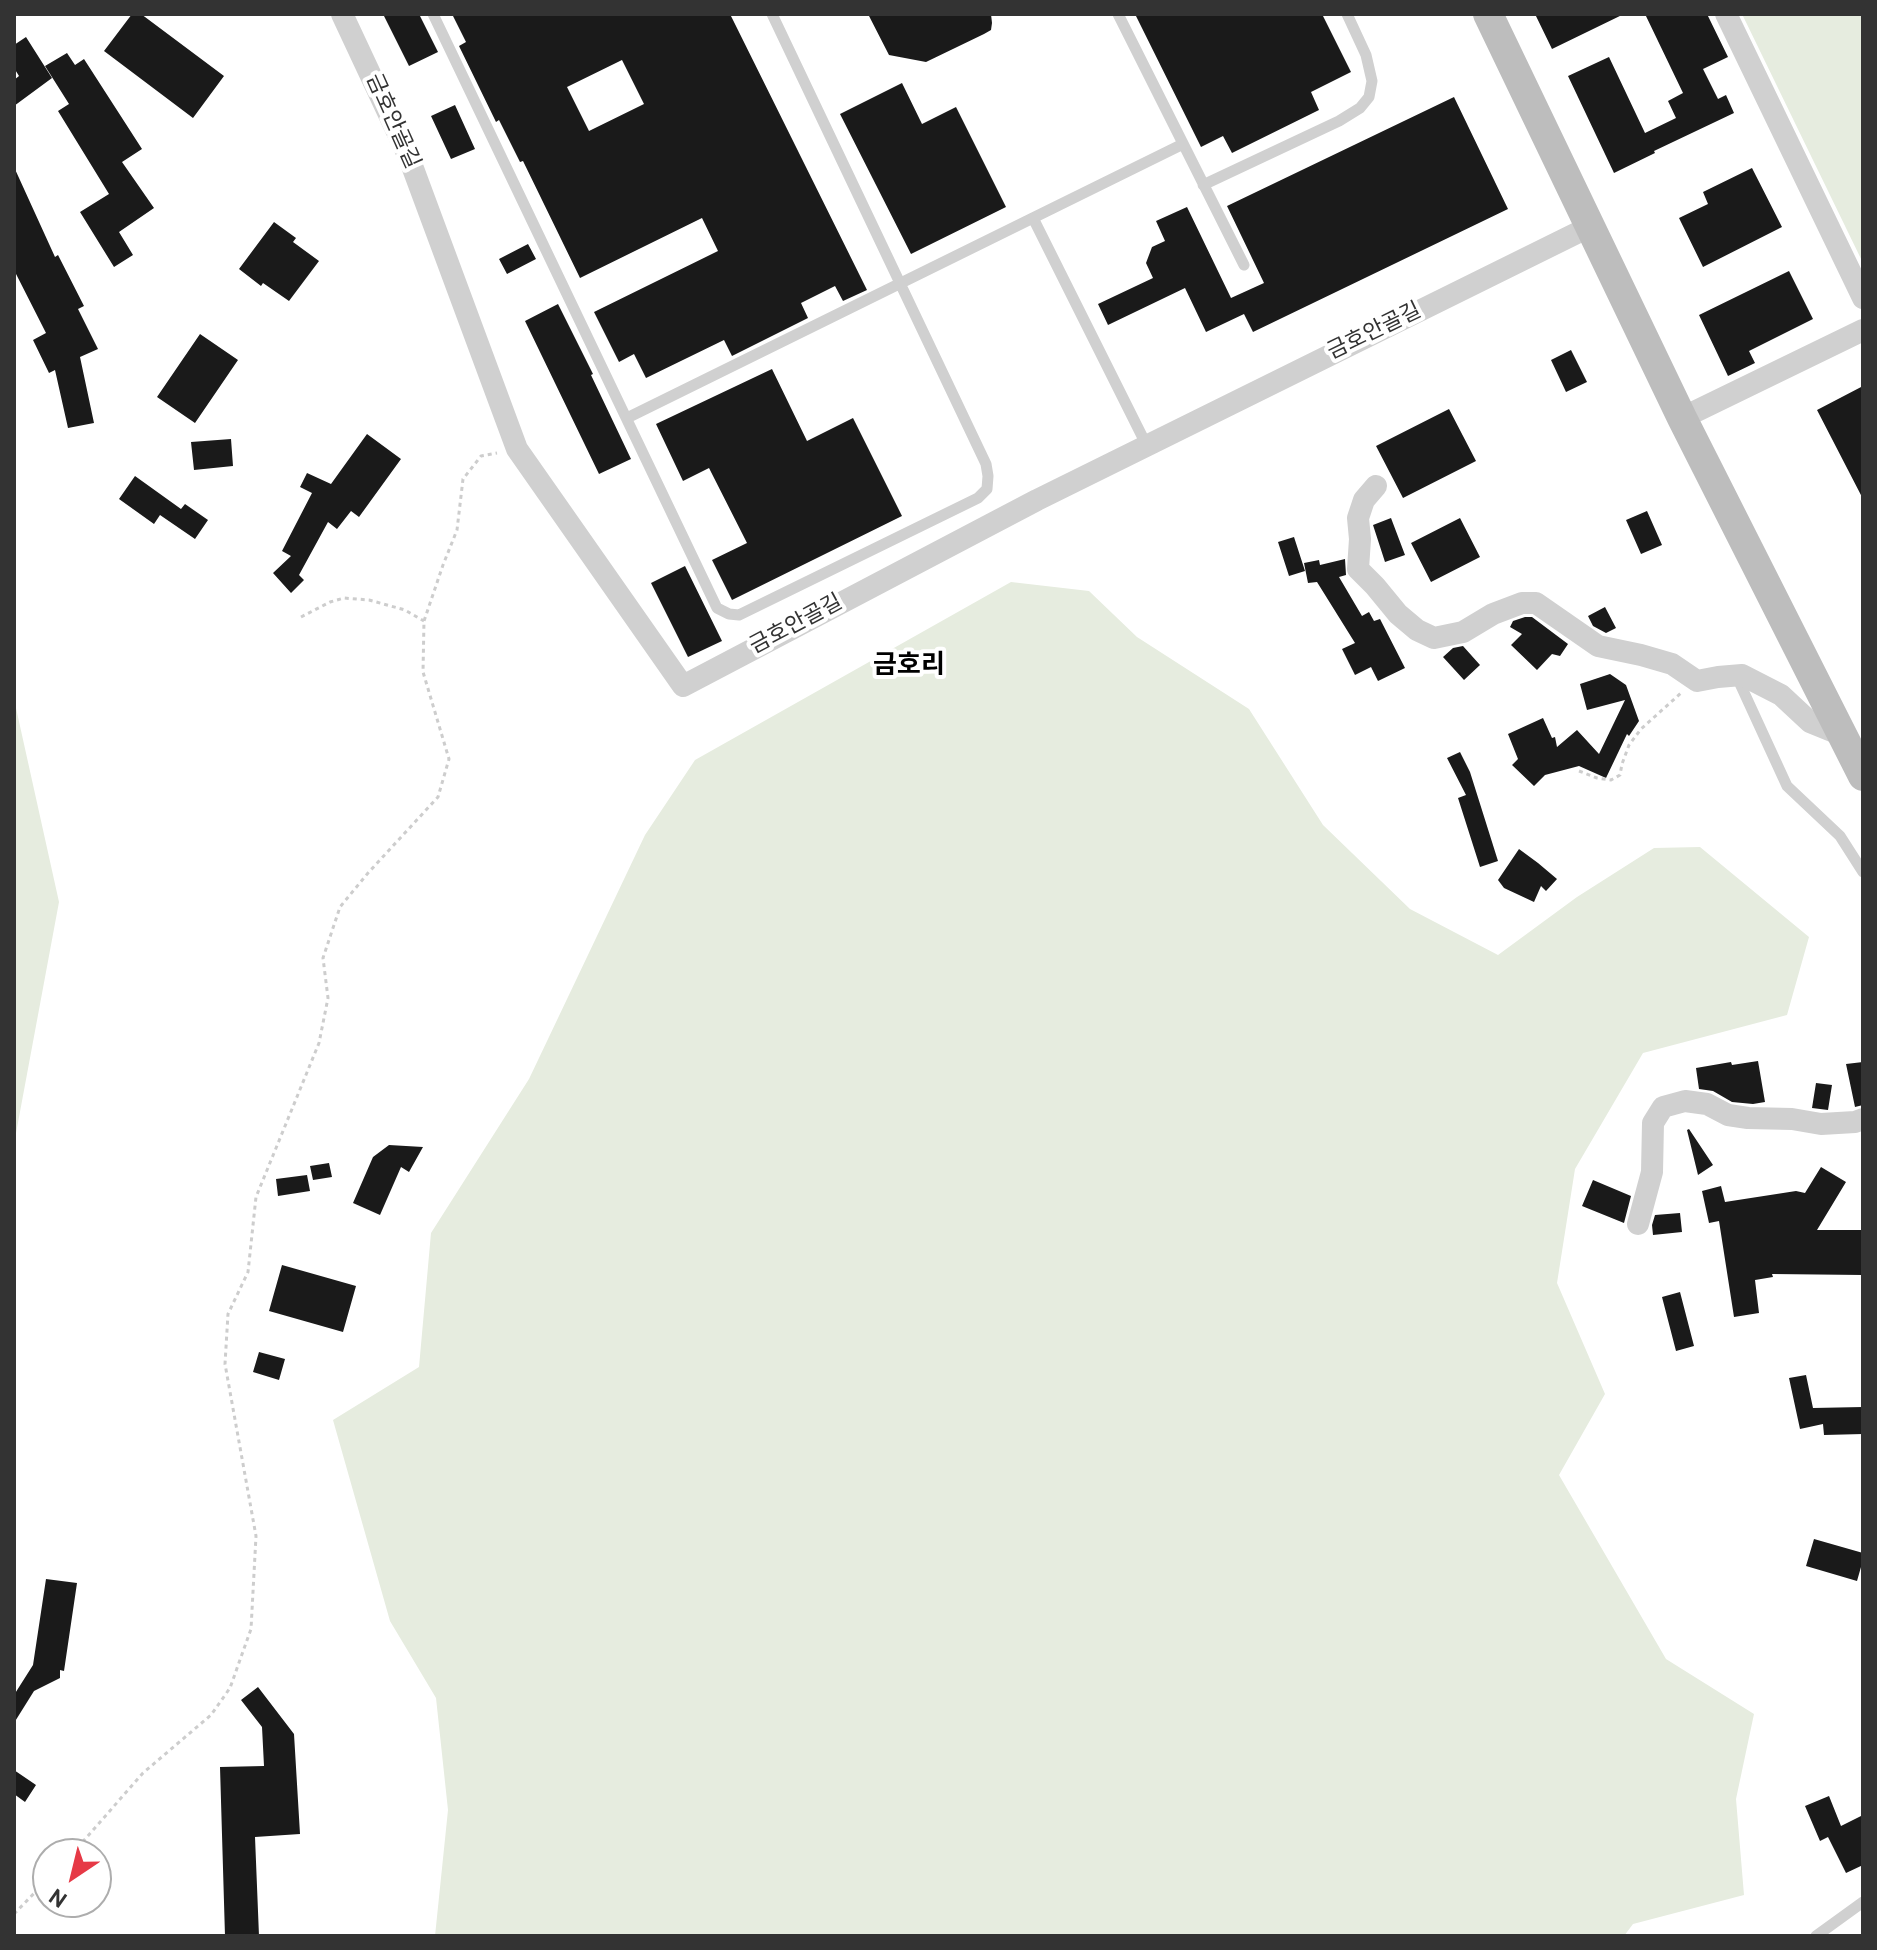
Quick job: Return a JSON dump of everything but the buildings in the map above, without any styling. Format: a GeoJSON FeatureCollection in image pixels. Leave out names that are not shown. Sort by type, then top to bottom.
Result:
{"type":"FeatureCollection","features":[{"type":"Feature","properties":{"kind":"street","name":"금호안골길"},"geometry":{"type":"LineString","coordinates":[[342,14],[408,155],[517,449],[683,686],[1023,508],[1589,227]]}},
{"type":"Feature","properties":{"kind":"street"},"geometry":{"type":"LineString","coordinates":[[1488,14],[1682,418],[1863,776]]}},
{"type":"Feature","properties":{"kind":"street"},"geometry":{"type":"LineString","coordinates":[[1726,14],[1863,298]]}},
{"type":"Feature","properties":{"kind":"street"},"geometry":{"type":"LineString","coordinates":[[1682,418],[1863,330]]}},
{"type":"Feature","properties":{"kind":"street"},"geometry":{"type":"LineString","coordinates":[[1376,486],[1364,500],[1358,518],[1358,569],[1398,614],[1417,630],[1434,638],[1463,632],[1493,614],[1522,603],[1536,603],[1598,646],[1672,664],[1697,681],[1742,675],[1781,695],[1810,722],[1842,735]]}},
{"type":"Feature","properties":{"kind":"street"},"geometry":{"type":"LineString","coordinates":[[1638,1224],[1652,1172],[1653,1123],[1663,1107],[1685,1101],[1707,1104],[1728,1115],[1821,1124],[1863,1119]]}},
{"type":"Feature","properties":{"kind":"lane"},"geometry":{"type":"LineString","coordinates":[[433,14],[717,608],[739,615],[978,498],[987,489],[988,476],[986,464],[776,15]]}},
{"type":"Feature","properties":{"kind":"lane"},"geometry":{"type":"LineString","coordinates":[[1118,14],[1244,265]]}},
{"type":"Feature","properties":{"kind":"lane"},"geometry":{"type":"LineString","coordinates":[[1203,185],[1339,121],[1360,108],[1369,97],[1372,81],[1366,55],[1347,14]]}},
{"type":"Feature","properties":{"kind":"lane"},"geometry":{"type":"LineString","coordinates":[[627,418],[1183,144]]}},
{"type":"Feature","properties":{"kind":"lane"},"geometry":{"type":"LineString","coordinates":[[1033,218],[1147,446]]}},
{"type":"Feature","properties":{"kind":"lane"},"geometry":{"type":"LineString","coordinates":[[1736,675],[1787,786],[1840,836],[1863,872]]}},
{"type":"Feature","properties":{"kind":"lane"},"geometry":{"type":"LineString","coordinates":[[1816,1936],[1863,1902]]}},
{"type":"Feature","properties":{"kind":"path"},"geometry":{"type":"LineString","coordinates":[[86,1838],[143,1773],[211,1715],[230,1688],[251,1629],[256,1536],[225,1364],[228,1314],[248,1272],[256,1197],[319,1043],[328,998],[323,958],[340,907],[438,797],[449,759],[423,672],[424,621],[457,530],[463,479],[481,456],[517,449]]}},
{"type":"Feature","properties":{"kind":"path"},"geometry":{"type":"LineString","coordinates":[[301,617],[344,598],[369,600],[405,610],[424,621]]}},
{"type":"Feature","properties":{"kind":"path"},"geometry":{"type":"LineString","coordinates":[[1579,771],[1611,780],[1620,775],[1629,745],[1641,729],[1697,681]]}},
{"type":"Feature","properties":{"kind":"path"},"geometry":{"type":"LineString","coordinates":[[14,1914],[32,1895]]}},
{"type":"Feature","properties":{"kind":"shaded area"},"geometry":{"type":"Polygon","coordinates":[[[1742,14],[1863,14],[1863,263],[1742,14]]]}},
{"type":"Feature","properties":{"kind":"shaded area"},"geometry":{"type":"Polygon","coordinates":[[[1011,582],[1089,591],[1137,637],[1249,709],[1323,825],[1410,909],[1498,955],[1577,897],[1654,848],[1700,847],[1809,937],[1787,1015],[1643,1053],[1575,1169],[1557,1283],[1605,1394],[1559,1475],[1666,1659],[1754,1714],[1736,1799],[1744,1895],[1633,1924],[1624,1936],[435,1936],[448,1810],[436,1698],[390,1621],[333,1420],[419,1367],[431,1233],[529,1079],[645,835],[695,760],[1011,582]]]}},
{"type":"Feature","properties":{"kind":"shaded area"},"geometry":{"type":"Polygon","coordinates":[[[14,699],[59,902],[14,1144],[14,699]]]}},
{"type":"Feature","properties":{"kind":"district","name":"금호리"},"geometry":{"type":"Point","coordinates":[909,668]}}]}
